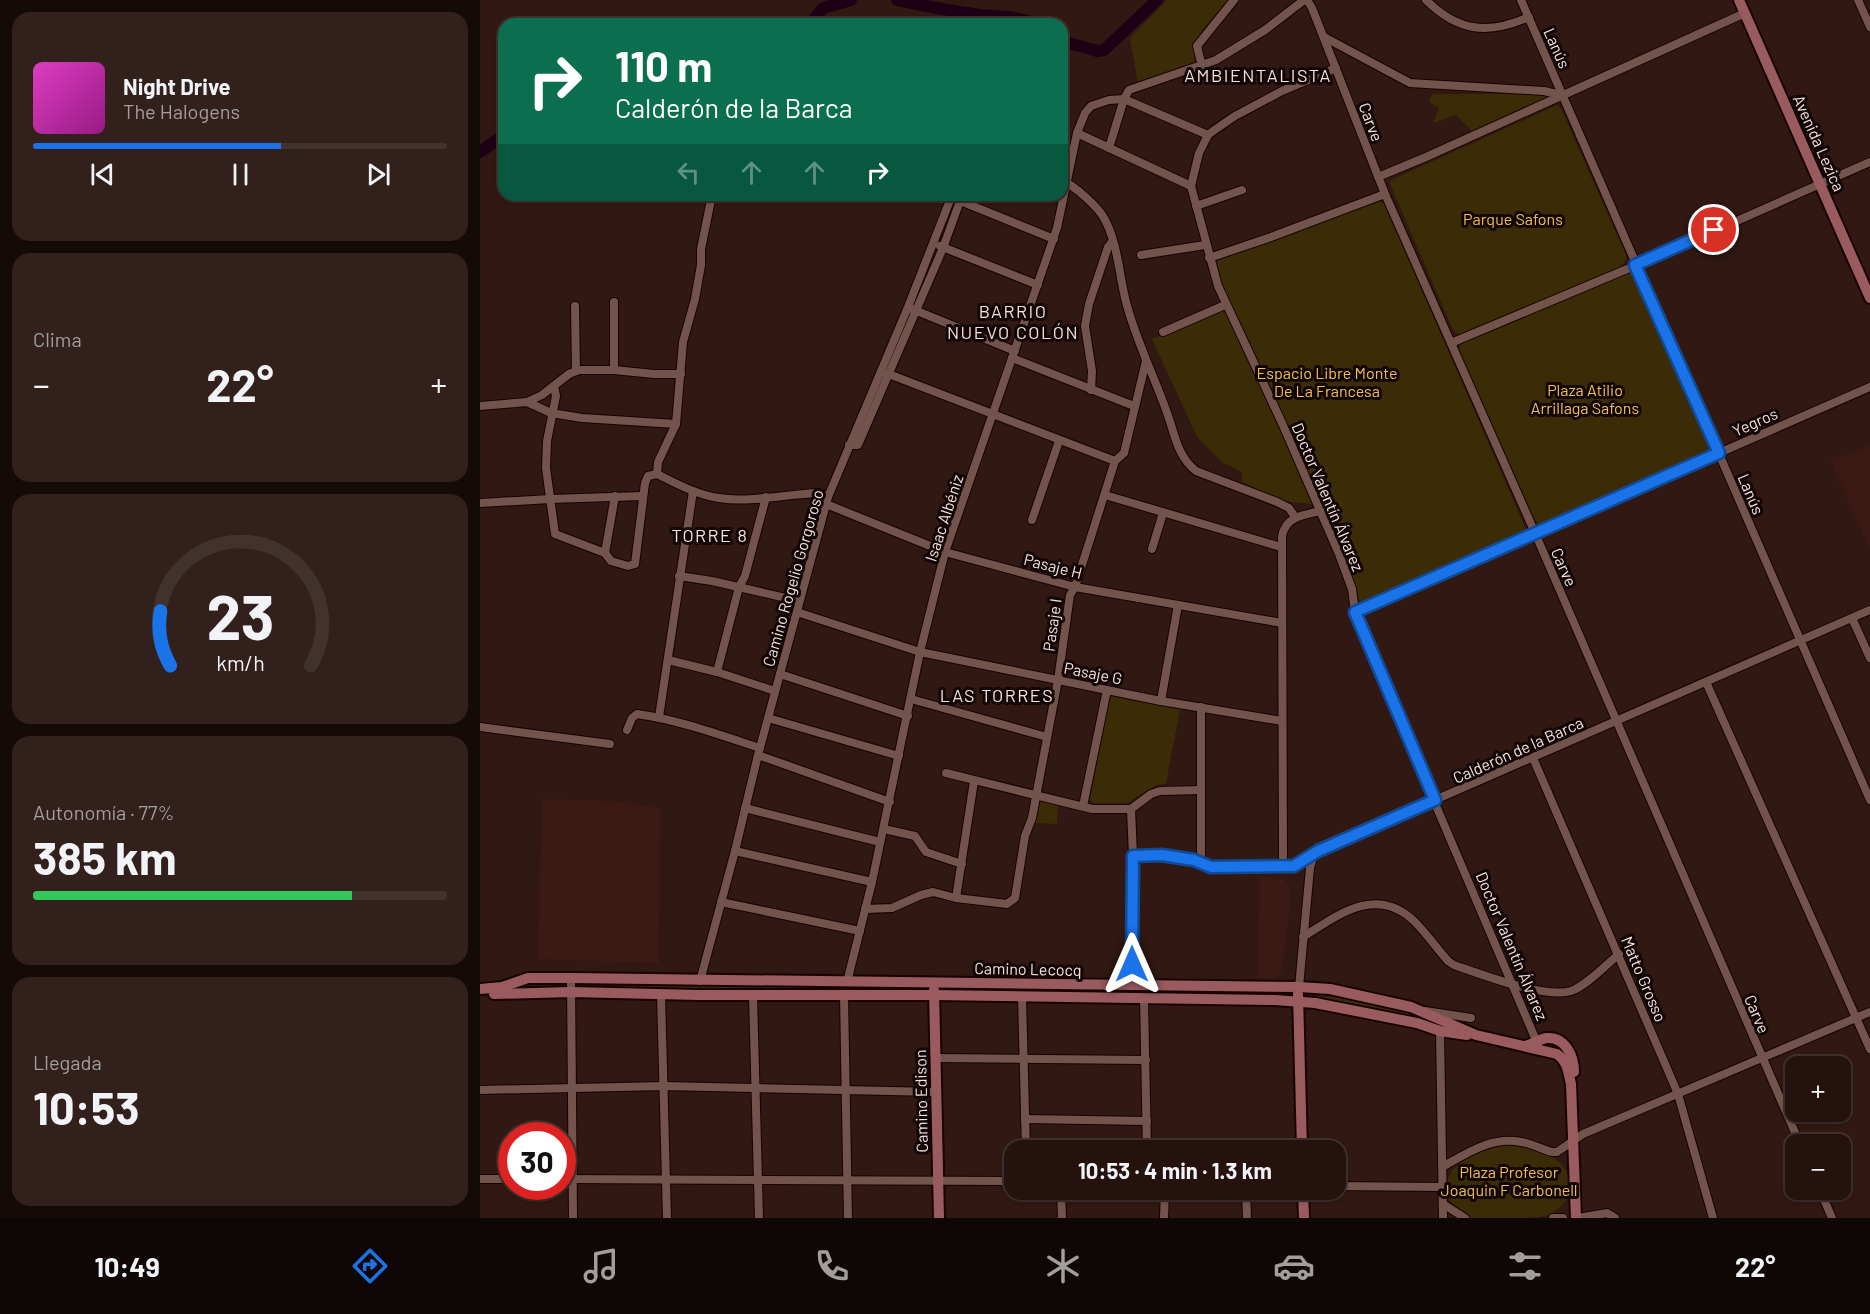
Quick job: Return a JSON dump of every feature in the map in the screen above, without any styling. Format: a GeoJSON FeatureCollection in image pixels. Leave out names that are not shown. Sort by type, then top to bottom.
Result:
{"type":"FeatureCollection","features":[{"type":"Feature","properties":{"kind":"street"},"geometry":{"type":"LineString","coordinates":[[1202,66],[1197,46],[1234,0]]}},
{"type":"Feature","properties":{"kind":"street"},"geometry":{"type":"LineString","coordinates":[[1109,148],[1126,93],[1136,87],[1216,60],[1265,30],[1305,0]]}},
{"type":"Feature","properties":{"kind":"street","name":"Carve"},"geometry":{"type":"LineString","coordinates":[[1305,0],[1324,36],[1384,194],[1535,533],[1795,1134]]}},
{"type":"Feature","properties":{"kind":"street"},"geometry":{"type":"LineString","coordinates":[[1426,0],[1451,20],[1478,29],[1503,27],[1529,17]]}},
{"type":"Feature","properties":{"kind":"street","name":"Lanús"},"geometry":{"type":"LineString","coordinates":[[1521,0],[1870,800]]}},
{"type":"Feature","properties":{"kind":"street","name":"Avenida Lezica"},"geometry":{"type":"LineString","coordinates":[[1739,0],[1870,298]]}},
{"type":"Feature","properties":{"kind":"street"},"geometry":{"type":"LineString","coordinates":[[1858,0],[1870,27]]}},
{"type":"Feature","properties":{"kind":"street"},"geometry":{"type":"LineString","coordinates":[[1378,177],[1745,13]]}},
{"type":"Feature","properties":{"kind":"street"},"geometry":{"type":"LineString","coordinates":[[1324,36],[1410,83],[1563,95]]}},
{"type":"Feature","properties":{"kind":"street"},"geometry":{"type":"LineString","coordinates":[[1077,133],[1191,186],[1199,153],[1208,135],[1232,118],[1282,91],[1336,68]]}},
{"type":"Feature","properties":{"kind":"street"},"geometry":{"type":"LineString","coordinates":[[1124,99],[1208,135]]}},
{"type":"Feature","properties":{"kind":"street","name":"Isaac Albéniz"},"geometry":{"type":"LineString","coordinates":[[1068,167],[1085,113],[1091,106],[1109,100],[1124,99]]}},
{"type":"Feature","properties":{"kind":"street"},"geometry":{"type":"LineString","coordinates":[[1451,343],[1870,162]]}},
{"type":"Feature","properties":{"kind":"street"},"geometry":{"type":"LineString","coordinates":[[1068,185],[1099,210],[1108,227],[1126,302],[1175,434],[1179,453],[1196,471],[1277,502],[1288,508],[1295,517]]}},
{"type":"Feature","properties":{"kind":"street","name":"Doctor Valentín Álvarez"},"geometry":{"type":"LineString","coordinates":[[1191,186],[1205,245],[1225,305],[1321,511],[1347,573],[1355,612],[1538,1045]]}},
{"type":"Feature","properties":{"kind":"street"},"geometry":{"type":"LineString","coordinates":[[1196,206],[1242,190]]}},
{"type":"Feature","properties":{"kind":"street"},"geometry":{"type":"LineString","coordinates":[[1209,258],[1384,194]]}},
{"type":"Feature","properties":{"kind":"street"},"geometry":{"type":"LineString","coordinates":[[554,386],[556,396],[551,414],[546,468],[555,534],[605,552],[611,561],[628,566],[635,564],[646,478],[651,474],[657,474],[658,462],[676,424],[683,342],[695,299],[701,265],[701,249],[711,201]]}},
{"type":"Feature","properties":{"kind":"street","name":"Camino Rogelio Gorgoroso"},"geometry":{"type":"LineString","coordinates":[[700,981],[827,501],[849,446],[885,372],[911,309],[949,201]]}},
{"type":"Feature","properties":{"kind":"street"},"geometry":{"type":"LineString","coordinates":[[1054,239],[960,201],[943,248],[911,309],[1090,390],[1134,406]]}},
{"type":"Feature","properties":{"kind":"street","name":"Isaac Albéniz"},"geometry":{"type":"LineString","coordinates":[[847,982],[890,802],[920,652],[945,552],[1054,239],[1061,201]]}},
{"type":"Feature","properties":{"kind":"street"},"geometry":{"type":"LineString","coordinates":[[1090,390],[1092,371],[1086,337],[1087,314],[1108,247],[1112,242]]}},
{"type":"Feature","properties":{"kind":"street"},"geometry":{"type":"LineString","coordinates":[[933,244],[1038,285]]}},
{"type":"Feature","properties":{"kind":"street"},"geometry":{"type":"LineString","coordinates":[[1142,255],[1205,245]]}},
{"type":"Feature","properties":{"kind":"street"},"geometry":{"type":"LineString","coordinates":[[614,302],[614,370]]}},
{"type":"Feature","properties":{"kind":"street"},"geometry":{"type":"LineString","coordinates":[[1163,332],[1225,305]]}},
{"type":"Feature","properties":{"kind":"street"},"geometry":{"type":"LineString","coordinates":[[575,306],[576,371]]}},
{"type":"Feature","properties":{"kind":"street","name":"Pasaje I"},"geometry":{"type":"LineString","coordinates":[[956,898],[1007,903],[1015,898],[1024,836],[1032,818],[1058,680],[1070,595],[1075,586],[1115,461],[1124,453],[1146,361]]}},
{"type":"Feature","properties":{"kind":"street"},"geometry":{"type":"LineString","coordinates":[[480,406],[527,402],[542,395],[576,371],[614,370],[681,374]]}},
{"type":"Feature","properties":{"kind":"street"},"geometry":{"type":"LineString","coordinates":[[885,372],[993,416],[1115,461]]}},
{"type":"Feature","properties":{"kind":"street","name":"Yegros"},"geometry":{"type":"LineString","coordinates":[[1355,612],[1870,387]]}},
{"type":"Feature","properties":{"kind":"street"},"geometry":{"type":"LineString","coordinates":[[527,402],[551,414],[676,424]]}},
{"type":"Feature","properties":{"kind":"street"},"geometry":{"type":"LineString","coordinates":[[1032,520],[1059,441]]}},
{"type":"Feature","properties":{"kind":"street","name":"Pasaje H"},"geometry":{"type":"LineString","coordinates":[[657,474],[693,491],[726,499],[818,493],[827,501],[945,552],[1075,586],[1282,623]]}},
{"type":"Feature","properties":{"kind":"street"},"geometry":{"type":"LineString","coordinates":[[659,717],[693,491]]}},
{"type":"Feature","properties":{"kind":"street"},"geometry":{"type":"LineString","coordinates":[[1105,495],[1281,547]]}},
{"type":"Feature","properties":{"kind":"street"},"geometry":{"type":"LineString","coordinates":[[605,552],[615,496]]}},
{"type":"Feature","properties":{"kind":"street"},"geometry":{"type":"LineString","coordinates":[[480,503],[643,496]]}},
{"type":"Feature","properties":{"kind":"street"},"geometry":{"type":"LineString","coordinates":[[717,672],[738,586],[745,576],[766,497]]}},
{"type":"Feature","properties":{"kind":"street"},"geometry":{"type":"LineString","coordinates":[[1283,868],[1281,547],[1284,526],[1295,517],[1321,511]]}},
{"type":"Feature","properties":{"kind":"street"},"geometry":{"type":"LineString","coordinates":[[1152,549],[1163,513]]}},
{"type":"Feature","properties":{"kind":"street"},"geometry":{"type":"LineString","coordinates":[[679,576],[738,586],[799,601]]}},
{"type":"Feature","properties":{"kind":"street"},"geometry":{"type":"LineString","coordinates":[[1161,701],[1178,606]]}},
{"type":"Feature","properties":{"kind":"street","name":"Calderón de la Barca"},"geometry":{"type":"LineString","coordinates":[[1133,856],[1162,855],[1201,862],[1211,867],[1283,868],[1294,866],[1314,854],[1435,800],[1870,610]]}},
{"type":"Feature","properties":{"kind":"street","name":"Pasaje G"},"geometry":{"type":"LineString","coordinates":[[797,612],[920,652],[1161,701],[1282,721]]}},
{"type":"Feature","properties":{"kind":"street"},"geometry":{"type":"LineString","coordinates":[[1852,618],[1870,658]]}},
{"type":"Feature","properties":{"kind":"street"},"geometry":{"type":"LineString","coordinates":[[668,660],[717,672],[775,691]]}},
{"type":"Feature","properties":{"kind":"street"},"geometry":{"type":"LineString","coordinates":[[780,674],[908,716]]}},
{"type":"Feature","properties":{"kind":"street"},"geometry":{"type":"LineString","coordinates":[[1706,682],[1870,1049]]}},
{"type":"Feature","properties":{"kind":"street"},"geometry":{"type":"LineString","coordinates":[[1083,806],[1107,690]]}},
{"type":"Feature","properties":{"kind":"street"},"geometry":{"type":"LineString","coordinates":[[911,699],[1047,736]]}},
{"type":"Feature","properties":{"kind":"street"},"geometry":{"type":"LineString","coordinates":[[1201,708],[1201,862]]}},
{"type":"Feature","properties":{"kind":"street"},"geometry":{"type":"LineString","coordinates":[[627,730],[634,715],[659,717],[759,751],[890,802]]}},
{"type":"Feature","properties":{"kind":"street"},"geometry":{"type":"LineString","coordinates":[[768,718],[899,756]]}},
{"type":"Feature","properties":{"kind":"street"},"geometry":{"type":"LineString","coordinates":[[480,727],[610,744]]}},
{"type":"Feature","properties":{"kind":"street","name":"Matto Grosso"},"geometry":{"type":"LineString","coordinates":[[1533,758],[1678,1094],[1713,1218]]}},
{"type":"Feature","properties":{"kind":"street"},"geometry":{"type":"LineString","coordinates":[[946,773],[1092,809],[1131,808],[1160,790],[1201,790]]}},
{"type":"Feature","properties":{"kind":"street"},"geometry":{"type":"LineString","coordinates":[[865,909],[892,908],[933,892],[956,898],[974,780]]}},
{"type":"Feature","properties":{"kind":"street"},"geometry":{"type":"LineString","coordinates":[[745,808],[880,842]]}},
{"type":"Feature","properties":{"kind":"street"},"geometry":{"type":"LineString","coordinates":[[1131,808],[1132,986]]}},
{"type":"Feature","properties":{"kind":"street"},"geometry":{"type":"LineString","coordinates":[[884,829],[915,836],[926,852],[962,864]]}},
{"type":"Feature","properties":{"kind":"street"},"geometry":{"type":"LineString","coordinates":[[735,851],[872,882]]}},
{"type":"Feature","properties":{"kind":"street"},"geometry":{"type":"LineString","coordinates":[[1302,1140],[1297,1001],[1310,868],[1314,854]]}},
{"type":"Feature","properties":{"kind":"street"},"geometry":{"type":"LineString","coordinates":[[721,902],[860,930]]}},
{"type":"Feature","properties":{"kind":"street"},"geometry":{"type":"LineString","coordinates":[[1303,937],[1345,911],[1365,904],[1378,904],[1404,913],[1448,961],[1514,985],[1562,993],[1579,987],[1619,954]]}},
{"type":"Feature","properties":{"kind":"street","name":"Camino Lecocq"},"geometry":{"type":"LineString","coordinates":[[480,989],[502,987],[528,978],[1299,987],[1330,989],[1424,1011],[1476,1035]]}},
{"type":"Feature","properties":{"kind":"street"},"geometry":{"type":"LineString","coordinates":[[571,978],[572,1122]]}},
{"type":"Feature","properties":{"kind":"street","name":"Camino Edison"},"geometry":{"type":"LineString","coordinates":[[934,983],[939,1218]]}},
{"type":"Feature","properties":{"kind":"street","name":"Camino Lecocq"},"geometry":{"type":"LineString","coordinates":[[480,995],[571,992],[662,995],[934,995],[1297,1001],[1358,1010],[1417,1023],[1440,1031],[1476,1035],[1524,1046],[1538,1045]]}},
{"type":"Feature","properties":{"kind":"street"},"geometry":{"type":"LineString","coordinates":[[662,995],[667,1218]]}},
{"type":"Feature","properties":{"kind":"street"},"geometry":{"type":"LineString","coordinates":[[753,996],[759,1218]]}},
{"type":"Feature","properties":{"kind":"street"},"geometry":{"type":"LineString","coordinates":[[844,996],[848,1218]]}},
{"type":"Feature","properties":{"kind":"street"},"geometry":{"type":"LineString","coordinates":[[1022,997],[1026,1140]]}},
{"type":"Feature","properties":{"kind":"street"},"geometry":{"type":"LineString","coordinates":[[1144,999],[1147,1140]]}},
{"type":"Feature","properties":{"kind":"street"},"geometry":{"type":"LineString","coordinates":[[1424,1011],[1471,1018]]}},
{"type":"Feature","properties":{"kind":"street"},"geometry":{"type":"LineString","coordinates":[[1442,1167],[1472,1150],[1498,1142],[1521,1142],[1552,1152],[1561,1149],[1573,1140],[1870,1012]]}},
{"type":"Feature","properties":{"kind":"street"},"geometry":{"type":"LineString","coordinates":[[1440,1031],[1443,1218]]}},
{"type":"Feature","properties":{"kind":"street"},"geometry":{"type":"LineString","coordinates":[[1538,1045],[1551,1038],[1567,1048],[1574,1063],[1571,1084],[1577,1218],[1607,1213],[1615,1218]]}},
{"type":"Feature","properties":{"kind":"street"},"geometry":{"type":"LineString","coordinates":[[936,1058],[1146,1060]]}},
{"type":"Feature","properties":{"kind":"street"},"geometry":{"type":"LineString","coordinates":[[480,1090],[664,1086],[936,1092]]}},
{"type":"Feature","properties":{"kind":"street"},"geometry":{"type":"LineString","coordinates":[[1025,1119],[1147,1121]]}},
{"type":"Feature","properties":{"kind":"street"},"geometry":{"type":"LineString","coordinates":[[480,1179],[498,1179]]}},
{"type":"Feature","properties":{"kind":"street"},"geometry":{"type":"LineString","coordinates":[[576,1179],[1004,1181]]}},
{"type":"Feature","properties":{"kind":"street"},"geometry":{"type":"LineString","coordinates":[[1346,1186],[1442,1188]]}},
{"type":"Feature","properties":{"kind":"street"},"geometry":{"type":"LineString","coordinates":[[573,1200],[573,1218]]}},
{"type":"Feature","properties":{"kind":"street"},"geometry":{"type":"LineString","coordinates":[[1061,1200],[1062,1218]]}},
{"type":"Feature","properties":{"kind":"street"},"geometry":{"type":"LineString","coordinates":[[1164,1218],[1165,1200]]}},
{"type":"Feature","properties":{"kind":"street"},"geometry":{"type":"LineString","coordinates":[[1246,1200],[1247,1218]]}},
{"type":"Feature","properties":{"kind":"street"},"geometry":{"type":"LineString","coordinates":[[1303,1200],[1304,1218]]}},
{"type":"Feature","properties":{"kind":"street"},"geometry":{"type":"LineString","coordinates":[[1824,1200],[1832,1218]]}},
{"type":"Feature","properties":{"kind":"street"},"geometry":{"type":"LineString","coordinates":[[1443,1204],[1465,1218]]}},
{"type":"Feature","properties":{"kind":"street"},"geometry":{"type":"LineString","coordinates":[[1553,1218],[1563,1218]]}},
{"type":"Feature","properties":{"kind":"shaded area"},"geometry":{"type":"Polygon","coordinates":[[[1870,445],[1870,550],[1831,462],[1870,445]]]}},
{"type":"Feature","properties":{"kind":"shaded area"},"geometry":{"type":"Polygon","coordinates":[[[542,799],[613,801],[660,808],[659,963],[538,959],[542,799]]]}},
{"type":"Feature","properties":{"kind":"shaded area"},"geometry":{"type":"Polygon","coordinates":[[[1260,877],[1284,879],[1290,886],[1282,971],[1275,979],[1257,978],[1260,877]]]}},
{"type":"Feature","properties":{"kind":"green space"},"geometry":{"type":"Polygon","coordinates":[[[1167,0],[1229,0],[1199,36],[1195,45],[1193,65],[1138,84],[1130,38],[1167,0]]]}},
{"type":"Feature","properties":{"kind":"green space"},"geometry":{"type":"Polygon","coordinates":[[[1432,94],[1541,94],[1548,97],[1473,132],[1456,115],[1433,123],[1439,108],[1429,102],[1432,94]]]}},
{"type":"Feature","properties":{"kind":"green space","name":"Parque Safons"},"geometry":{"type":"Polygon","coordinates":[[[1557,105],[1561,109],[1626,255],[1626,261],[1619,267],[1461,336],[1453,330],[1390,184],[1391,180],[1557,105]]]}},
{"type":"Feature","properties":{"kind":"green space","name":"Espacio Libre Monte De La Francesa"},"geometry":{"type":"Polygon","coordinates":[[[1379,201],[1384,204],[1526,529],[1518,536],[1362,603],[1358,600],[1345,554],[1328,512],[1312,504],[1283,501],[1242,482],[1242,472],[1222,462],[1197,437],[1152,339],[1231,306],[1217,277],[1218,260],[1379,201]]]}},
{"type":"Feature","properties":{"kind":"green space","name":"Plaza Atilio Arrillaga Safons"},"geometry":{"type":"Polygon","coordinates":[[[1632,271],[1636,275],[1711,445],[1710,449],[1545,524],[1537,523],[1533,520],[1459,353],[1460,346],[1464,342],[1632,271]]]}},
{"type":"Feature","properties":{"kind":"green space"},"geometry":{"type":"Polygon","coordinates":[[[1110,696],[1180,709],[1166,784],[1156,785],[1127,803],[1093,803],[1090,799],[1110,696]]]}},
{"type":"Feature","properties":{"kind":"green space"},"geometry":{"type":"Polygon","coordinates":[[[1041,801],[1058,804],[1057,824],[1033,823],[1041,801]]]}},
{"type":"Feature","properties":{"kind":"green space"},"geometry":{"type":"Polygon","coordinates":[[[634,984],[929,986],[929,990],[583,988],[634,984]]]}},
{"type":"Feature","properties":{"kind":"green space"},"geometry":{"type":"Polygon","coordinates":[[[997,988],[1290,991],[1234,996],[970,991],[997,988]]]}},
{"type":"Feature","properties":{"kind":"green space"},"geometry":{"type":"Polygon","coordinates":[[[1302,996],[1372,1002],[1408,1010],[1439,1022],[1302,996]]]}},
{"type":"Feature","properties":{"kind":"green space","name":"Plaza Profesor Joaquin F Carbonell"},"geometry":{"type":"Polygon","coordinates":[[[1504,1145],[1525,1147],[1547,1154],[1564,1167],[1569,1176],[1570,1192],[1560,1207],[1549,1215],[1541,1217],[1472,1218],[1450,1201],[1447,1188],[1452,1171],[1467,1158],[1504,1145]]]}},
{"type":"Feature","properties":{"kind":"waterway"},"geometry":{"type":"LineString","coordinates":[[815,18],[823,8],[851,0]]}},
{"type":"Feature","properties":{"kind":"waterway"},"geometry":{"type":"LineString","coordinates":[[897,0],[1014,18]]}},
{"type":"Feature","properties":{"kind":"waterway"},"geometry":{"type":"LineString","coordinates":[[1068,43],[1097,51],[1104,50],[1157,0]]}},
{"type":"Feature","properties":{"kind":"waterway"},"geometry":{"type":"LineString","coordinates":[[480,152],[498,139]]}},
{"type":"Feature","properties":{"kind":"district","name":"AMBIENTALISTA"},"geometry":{"type":"Point","coordinates":[1258,76]}},
{"type":"Feature","properties":{"kind":"district","name":"BARRIO NUEVO COLÓN"},"geometry":{"type":"Point","coordinates":[1013,322]}},
{"type":"Feature","properties":{"kind":"district","name":"TORRE 8"},"geometry":{"type":"Point","coordinates":[710,536]}},
{"type":"Feature","properties":{"kind":"district","name":"LAS TORRES"},"geometry":{"type":"Point","coordinates":[997,696]}},
{"type":"Feature","properties":{"kind":"route"},"geometry":{"type":"LineString","coordinates":[[1132,964],[1133,856],[1162,855],[1194,860],[1211,867],[1222,868],[1294,866],[1318,851],[1435,800],[1355,612],[1719,453],[1635,265],[1714,230]]}}]}
